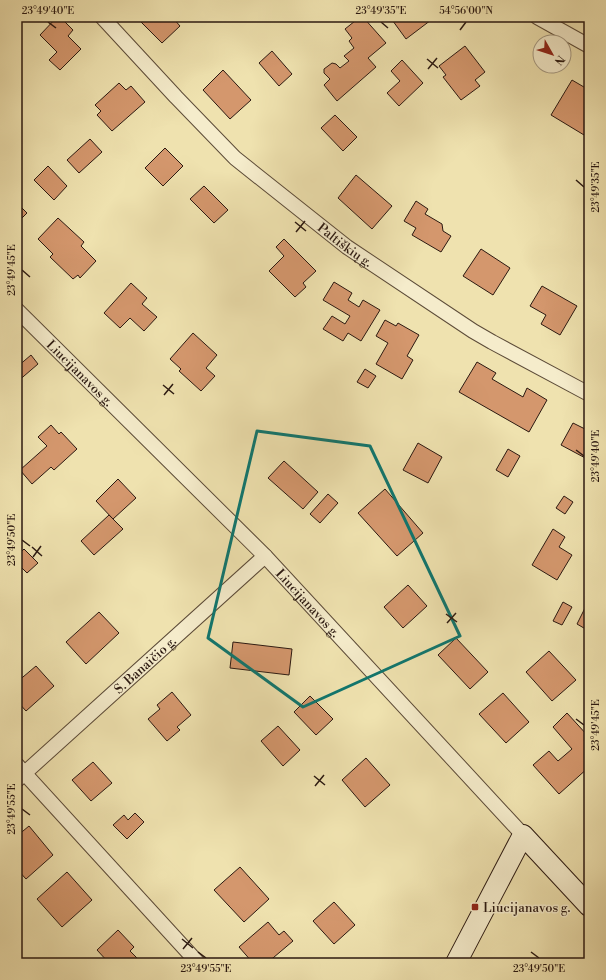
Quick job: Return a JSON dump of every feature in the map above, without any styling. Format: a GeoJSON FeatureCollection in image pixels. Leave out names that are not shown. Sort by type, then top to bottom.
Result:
{"type":"FeatureCollection","features":[{"type":"Feature","properties":{"kind":"street","name":"Paltiškių g."},"geometry":{"type":"LineString","coordinates":[[102,17],[235,158],[347,247],[473,331],[589,394]]}},
{"type":"Feature","properties":{"kind":"street"},"geometry":{"type":"LineString","coordinates":[[537,17],[589,46]]}},
{"type":"Feature","properties":{"kind":"street","name":"Liucijanavos g."},"geometry":{"type":"LineString","coordinates":[[17,310],[265,556],[589,906]]}},
{"type":"Feature","properties":{"kind":"street","name":"S. Banaičio g."},"geometry":{"type":"LineString","coordinates":[[198,963],[20,773],[265,556]]}},
{"type":"Feature","properties":{"kind":"street"},"geometry":{"type":"LineString","coordinates":[[456,963],[523,835]]}},
{"type":"Feature","properties":{"kind":"highlighted area"},"geometry":{"type":"Polygon","coordinates":[[[257,431],[370,446],[460,636],[303,707],[208,638],[257,431]]]}},
{"type":"Feature","properties":{"kind":"building"},"geometry":{"type":"Polygon","coordinates":[[[57,17],[60,17],[73,30],[68,36],[81,49],[60,70],[49,60],[57,52],[40,35],[57,17]]]}},
{"type":"Feature","properties":{"kind":"building"},"geometry":{"type":"Polygon","coordinates":[[[146,17],[172,17],[180,26],[162,43],[141,22],[146,17]]]}},
{"type":"Feature","properties":{"kind":"building"},"geometry":{"type":"Polygon","coordinates":[[[360,17],[363,17],[386,43],[368,58],[376,67],[337,101],[324,85],[330,79],[324,73],[324,69],[332,63],[336,64],[340,68],[349,61],[344,56],[354,48],[349,41],[352,38],[345,29],[360,17]]]}},
{"type":"Feature","properties":{"kind":"building"},"geometry":{"type":"Polygon","coordinates":[[[390,17],[435,17],[406,39],[390,17]]]}},
{"type":"Feature","properties":{"kind":"building"},"geometry":{"type":"Polygon","coordinates":[[[465,46],[485,72],[475,80],[480,86],[461,100],[443,77],[446,75],[439,66],[465,46]]]}},
{"type":"Feature","properties":{"kind":"building"},"geometry":{"type":"Polygon","coordinates":[[[272,51],[292,74],[279,86],[259,63],[272,51]]]}},
{"type":"Feature","properties":{"kind":"building"},"geometry":{"type":"Polygon","coordinates":[[[402,60],[423,83],[399,106],[387,93],[400,81],[391,71],[402,60]]]}},
{"type":"Feature","properties":{"kind":"building"},"geometry":{"type":"Polygon","coordinates":[[[223,70],[251,100],[230,119],[203,90],[223,70]]]}},
{"type":"Feature","properties":{"kind":"building"},"geometry":{"type":"Polygon","coordinates":[[[572,80],[589,90],[589,138],[551,115],[572,80]]]}},
{"type":"Feature","properties":{"kind":"building"},"geometry":{"type":"Polygon","coordinates":[[[119,83],[126,90],[131,86],[145,102],[112,131],[97,115],[101,111],[95,105],[119,83]]]}},
{"type":"Feature","properties":{"kind":"building"},"geometry":{"type":"Polygon","coordinates":[[[335,115],[357,137],[343,151],[321,128],[335,115]]]}},
{"type":"Feature","properties":{"kind":"building"},"geometry":{"type":"Polygon","coordinates":[[[90,139],[102,152],[79,173],[67,160],[90,139]]]}},
{"type":"Feature","properties":{"kind":"building"},"geometry":{"type":"Polygon","coordinates":[[[165,148],[183,166],[163,186],[145,168],[165,148]]]}},
{"type":"Feature","properties":{"kind":"building"},"geometry":{"type":"Polygon","coordinates":[[[48,166],[67,186],[54,200],[34,180],[48,166]]]}},
{"type":"Feature","properties":{"kind":"building"},"geometry":{"type":"Polygon","coordinates":[[[356,175],[392,206],[372,229],[338,198],[356,175]]]}},
{"type":"Feature","properties":{"kind":"building"},"geometry":{"type":"Polygon","coordinates":[[[204,186],[228,210],[214,223],[190,199],[204,186]]]}},
{"type":"Feature","properties":{"kind":"building"},"geometry":{"type":"Polygon","coordinates":[[[416,201],[428,209],[425,214],[442,224],[443,231],[451,236],[441,252],[412,235],[416,228],[404,221],[416,201]]]}},
{"type":"Feature","properties":{"kind":"building"},"geometry":{"type":"Polygon","coordinates":[[[17,203],[27,213],[17,223],[17,203]]]}},
{"type":"Feature","properties":{"kind":"building"},"geometry":{"type":"Polygon","coordinates":[[[58,218],[84,242],[81,246],[96,261],[80,278],[78,275],[73,279],[50,257],[53,254],[38,239],[58,218]]]}},
{"type":"Feature","properties":{"kind":"building"},"geometry":{"type":"Polygon","coordinates":[[[284,239],[316,271],[303,283],[306,287],[295,297],[269,271],[284,256],[276,247],[284,239]]]}},
{"type":"Feature","properties":{"kind":"building"},"geometry":{"type":"Polygon","coordinates":[[[481,249],[510,268],[493,295],[463,276],[481,249]]]}},
{"type":"Feature","properties":{"kind":"building"},"geometry":{"type":"Polygon","coordinates":[[[334,282],[352,293],[348,300],[359,307],[363,300],[380,310],[361,341],[348,333],[343,341],[323,329],[332,316],[345,324],[350,316],[323,300],[334,282]]]}},
{"type":"Feature","properties":{"kind":"building"},"geometry":{"type":"Polygon","coordinates":[[[131,283],[147,298],[142,304],[157,317],[144,331],[130,318],[120,328],[104,313],[131,283]]]}},
{"type":"Feature","properties":{"kind":"building"},"geometry":{"type":"Polygon","coordinates":[[[542,286],[577,306],[560,335],[541,324],[546,315],[530,306],[542,286]]]}},
{"type":"Feature","properties":{"kind":"building"},"geometry":{"type":"Polygon","coordinates":[[[385,320],[396,326],[398,323],[419,335],[407,356],[413,360],[402,379],[376,364],[388,343],[376,336],[385,320]]]}},
{"type":"Feature","properties":{"kind":"building"},"geometry":{"type":"Polygon","coordinates":[[[193,333],[217,355],[206,368],[215,376],[201,391],[179,371],[181,369],[170,359],[193,333]]]}},
{"type":"Feature","properties":{"kind":"building"},"geometry":{"type":"Polygon","coordinates":[[[31,355],[38,364],[17,382],[17,367],[31,355]]]}},
{"type":"Feature","properties":{"kind":"building"},"geometry":{"type":"Polygon","coordinates":[[[477,362],[496,373],[492,379],[523,397],[527,388],[547,400],[529,432],[459,392],[477,362]]]}},
{"type":"Feature","properties":{"kind":"building"},"geometry":{"type":"Polygon","coordinates":[[[365,369],[376,376],[368,388],[357,382],[365,369]]]}},
{"type":"Feature","properties":{"kind":"building"},"geometry":{"type":"Polygon","coordinates":[[[573,423],[589,431],[589,460],[561,445],[573,423]]]}},
{"type":"Feature","properties":{"kind":"building"},"geometry":{"type":"Polygon","coordinates":[[[51,425],[59,434],[61,432],[77,449],[54,470],[51,467],[32,484],[20,470],[47,446],[38,437],[51,425]]]}},
{"type":"Feature","properties":{"kind":"building"},"geometry":{"type":"Polygon","coordinates":[[[418,443],[442,457],[428,483],[403,470],[418,443]]]}},
{"type":"Feature","properties":{"kind":"building"},"geometry":{"type":"Polygon","coordinates":[[[508,449],[520,456],[508,477],[496,470],[508,449]]]}},
{"type":"Feature","properties":{"kind":"building"},"geometry":{"type":"Polygon","coordinates":[[[284,461],[318,492],[303,509],[268,478],[284,461]]]}},
{"type":"Feature","properties":{"kind":"building"},"geometry":{"type":"Polygon","coordinates":[[[118,479],[136,498],[113,519],[96,501],[118,479]]]}},
{"type":"Feature","properties":{"kind":"building"},"geometry":{"type":"Polygon","coordinates":[[[385,489],[423,533],[397,556],[358,513],[385,489]]]}},
{"type":"Feature","properties":{"kind":"building"},"geometry":{"type":"Polygon","coordinates":[[[328,494],[338,503],[320,523],[310,514],[328,494]]]}},
{"type":"Feature","properties":{"kind":"building"},"geometry":{"type":"Polygon","coordinates":[[[564,496],[573,502],[565,514],[556,508],[564,496]]]}},
{"type":"Feature","properties":{"kind":"building"},"geometry":{"type":"Polygon","coordinates":[[[109,515],[123,529],[94,555],[81,541],[109,515]]]}},
{"type":"Feature","properties":{"kind":"building"},"geometry":{"type":"Polygon","coordinates":[[[553,529],[565,537],[559,547],[572,555],[557,580],[532,565],[553,529]]]}},
{"type":"Feature","properties":{"kind":"building"},"geometry":{"type":"Polygon","coordinates":[[[24,549],[38,563],[27,573],[17,563],[17,556],[24,549]]]}},
{"type":"Feature","properties":{"kind":"building"},"geometry":{"type":"Polygon","coordinates":[[[408,585],[427,606],[403,628],[384,607],[408,585]]]}},
{"type":"Feature","properties":{"kind":"building"},"geometry":{"type":"Polygon","coordinates":[[[589,600],[589,631],[577,624],[589,600]]]}},
{"type":"Feature","properties":{"kind":"building"},"geometry":{"type":"Polygon","coordinates":[[[563,602],[572,607],[562,625],[553,621],[563,602]]]}},
{"type":"Feature","properties":{"kind":"building"},"geometry":{"type":"Polygon","coordinates":[[[99,612],[119,633],[86,664],[66,642],[99,612]]]}},
{"type":"Feature","properties":{"kind":"building"},"geometry":{"type":"Polygon","coordinates":[[[456,638],[488,672],[470,689],[438,655],[456,638]]]}},
{"type":"Feature","properties":{"kind":"building"},"geometry":{"type":"Polygon","coordinates":[[[233,642],[292,649],[289,675],[230,668],[233,642]]]}},
{"type":"Feature","properties":{"kind":"building"},"geometry":{"type":"Polygon","coordinates":[[[549,651],[576,680],[552,701],[526,672],[549,651]]]}},
{"type":"Feature","properties":{"kind":"building"},"geometry":{"type":"Polygon","coordinates":[[[36,666],[54,686],[26,711],[17,701],[17,682],[36,666]]]}},
{"type":"Feature","properties":{"kind":"building"},"geometry":{"type":"Polygon","coordinates":[[[172,692],[191,715],[177,727],[180,730],[167,741],[148,719],[160,709],[157,705],[172,692]]]}},
{"type":"Feature","properties":{"kind":"building"},"geometry":{"type":"Polygon","coordinates":[[[503,693],[529,722],[506,743],[479,714],[503,693]]]}},
{"type":"Feature","properties":{"kind":"building"},"geometry":{"type":"Polygon","coordinates":[[[310,696],[333,719],[316,735],[294,712],[310,696]]]}},
{"type":"Feature","properties":{"kind":"building"},"geometry":{"type":"Polygon","coordinates":[[[567,713],[588,736],[584,740],[589,746],[589,767],[559,794],[533,765],[549,751],[558,761],[572,749],[553,727],[567,713]]]}},
{"type":"Feature","properties":{"kind":"building"},"geometry":{"type":"Polygon","coordinates":[[[278,726],[300,750],[283,766],[261,741],[278,726]]]}},
{"type":"Feature","properties":{"kind":"building"},"geometry":{"type":"Polygon","coordinates":[[[366,758],[390,785],[365,807],[342,780],[366,758]]]}},
{"type":"Feature","properties":{"kind":"building"},"geometry":{"type":"Polygon","coordinates":[[[93,762],[112,783],[91,801],[72,780],[93,762]]]}},
{"type":"Feature","properties":{"kind":"building"},"geometry":{"type":"Polygon","coordinates":[[[135,813],[144,822],[127,839],[113,825],[124,815],[128,820],[135,813]]]}},
{"type":"Feature","properties":{"kind":"building"},"geometry":{"type":"Polygon","coordinates":[[[29,826],[53,855],[26,879],[17,869],[17,836],[29,826]]]}},
{"type":"Feature","properties":{"kind":"building"},"geometry":{"type":"Polygon","coordinates":[[[240,867],[269,899],[244,922],[214,890],[240,867]]]}},
{"type":"Feature","properties":{"kind":"building"},"geometry":{"type":"Polygon","coordinates":[[[67,872],[92,900],[62,927],[37,899],[67,872]]]}},
{"type":"Feature","properties":{"kind":"building"},"geometry":{"type":"Polygon","coordinates":[[[334,902],[355,925],[334,944],[313,921],[334,902]]]}},
{"type":"Feature","properties":{"kind":"building"},"geometry":{"type":"Polygon","coordinates":[[[268,922],[279,935],[284,931],[293,941],[267,963],[253,963],[239,947],[268,922]]]}},
{"type":"Feature","properties":{"kind":"building"},"geometry":{"type":"Polygon","coordinates":[[[118,930],[134,947],[130,951],[139,960],[135,963],[109,963],[97,950],[118,930]]]}},
{"type":"Feature","properties":{"kind":"place","name":"Liucijanavos g."},"geometry":{"type":"Point","coordinates":[475,907]}}]}
